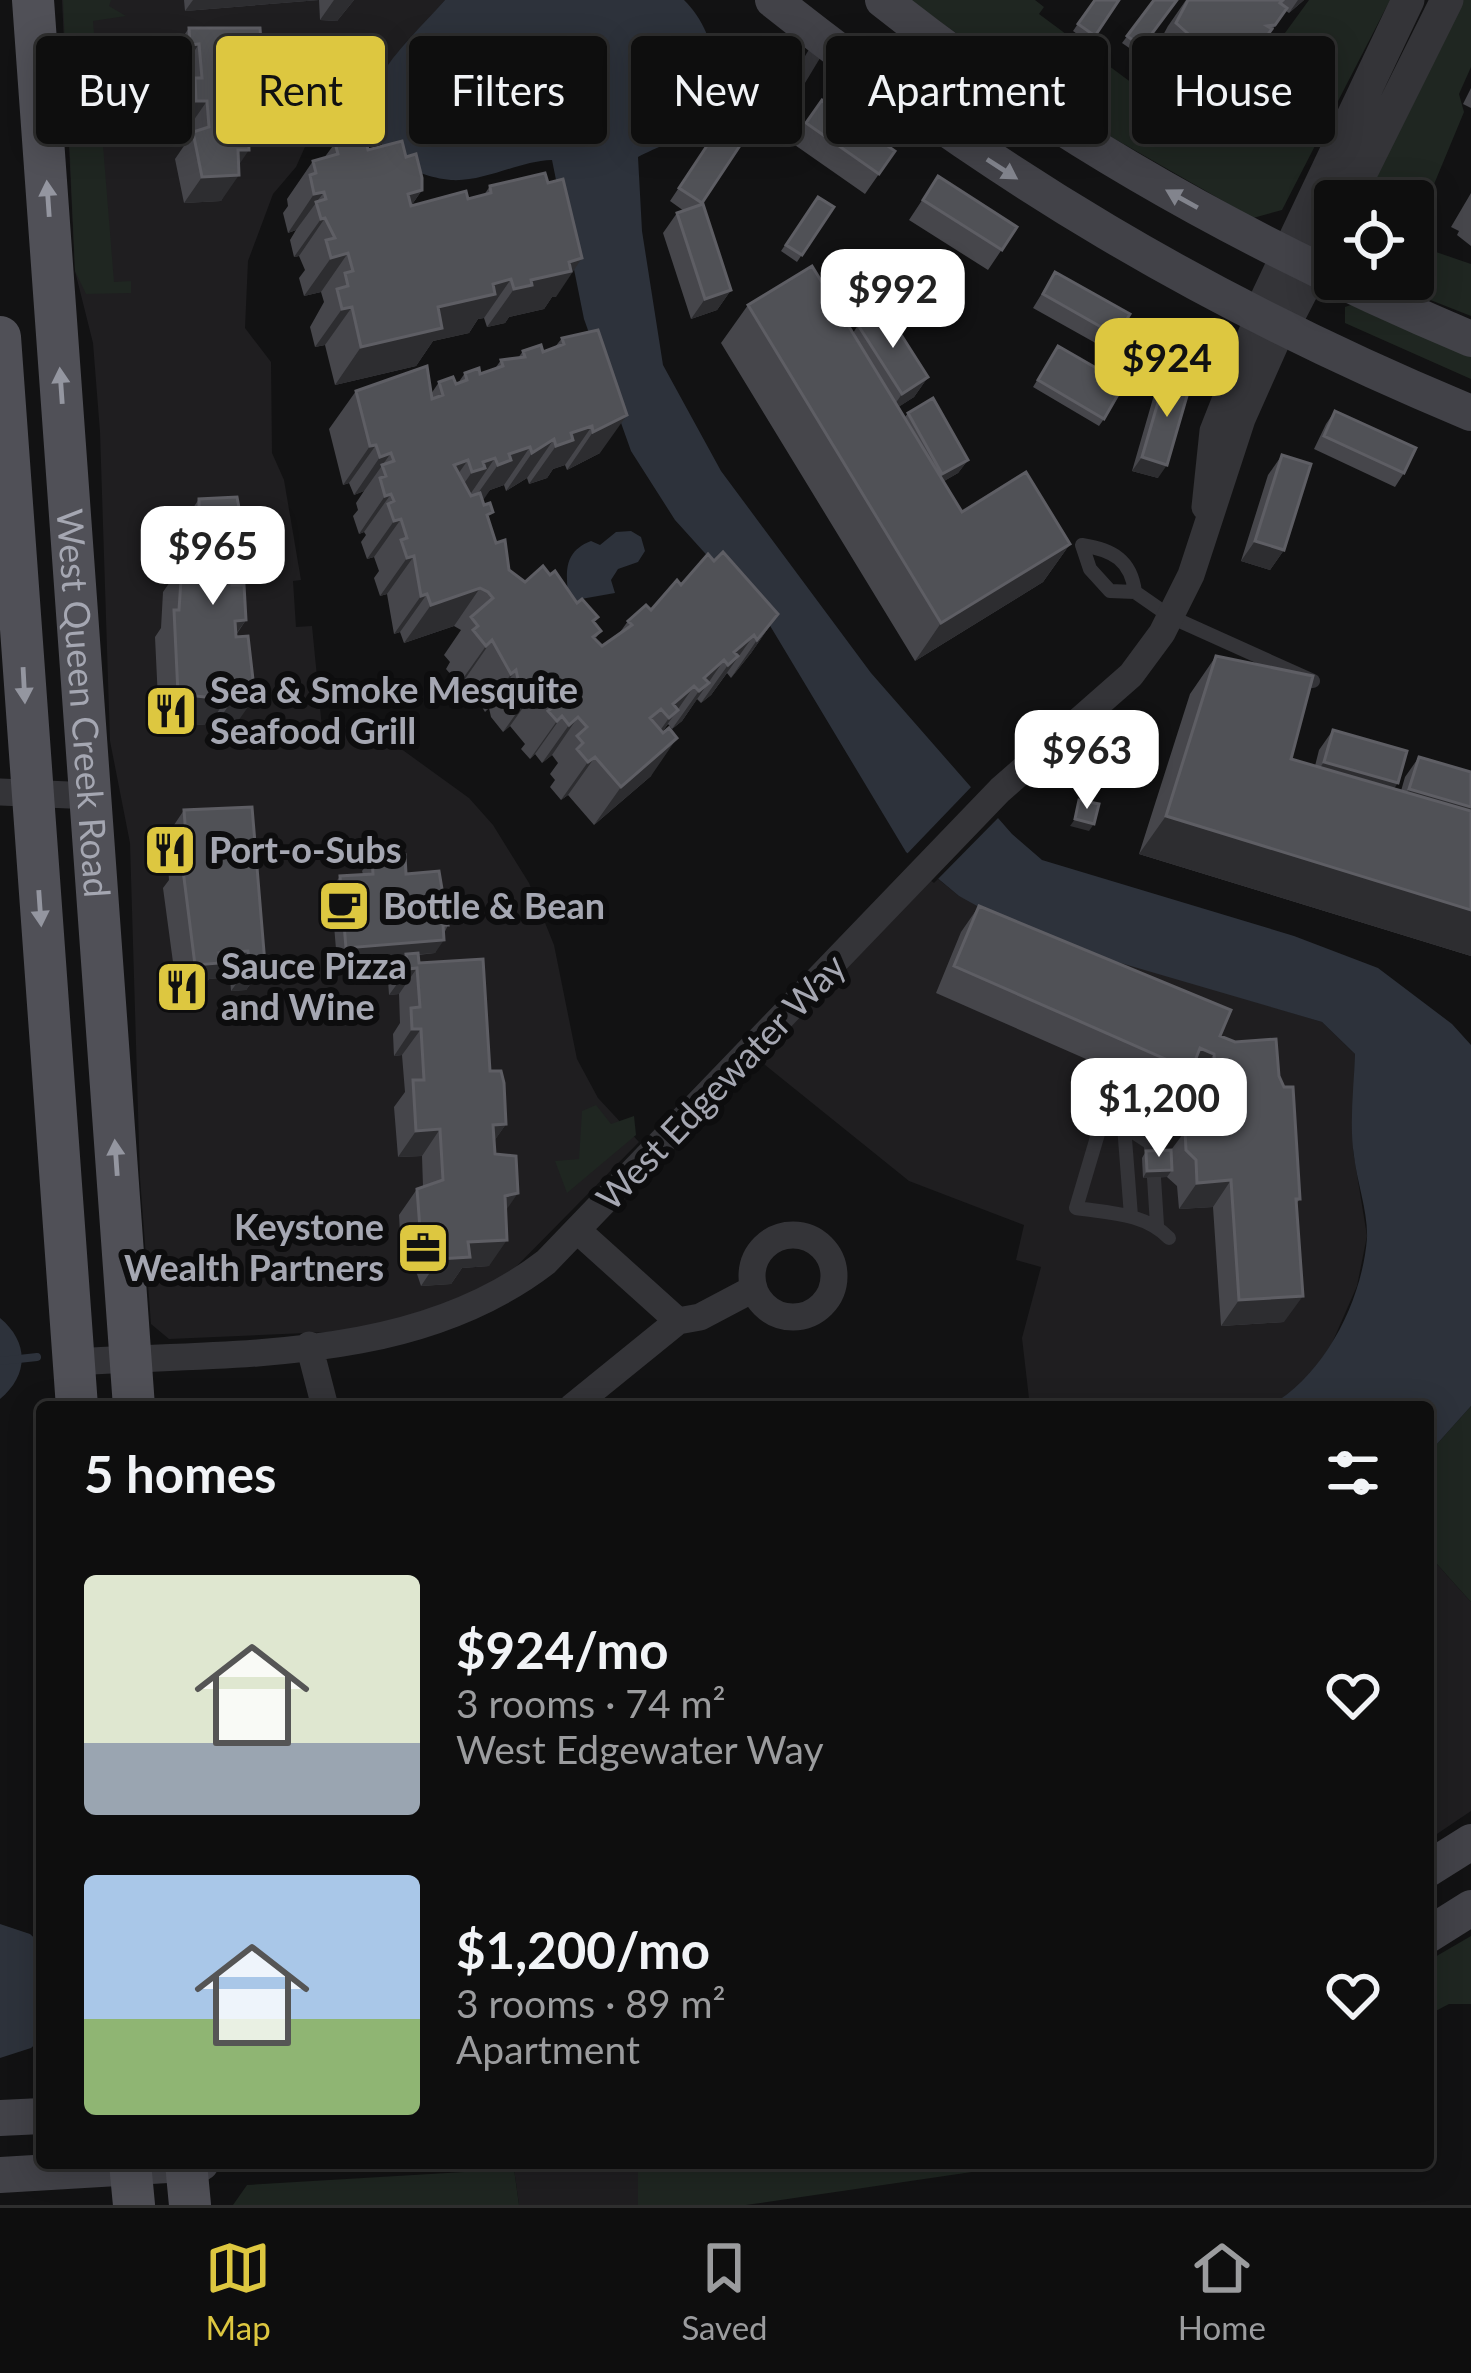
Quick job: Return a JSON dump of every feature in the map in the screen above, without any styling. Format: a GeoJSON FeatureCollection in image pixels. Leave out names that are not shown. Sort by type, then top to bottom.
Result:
{"type":"FeatureCollection","features":[{"type":"Feature","properties":{"kind":"main road","name":"West Queen Creek Road"},"geometry":{"type":"LineString","coordinates":[[34,0],[134,1401]]}},
{"type":"Feature","properties":{"kind":"main road"},"geometry":{"type":"LineString","coordinates":[[772,0],[948,134],[1073,214],[1471,412]]}},
{"type":"Feature","properties":{"kind":"main road"},"geometry":{"type":"LineString","coordinates":[[884,0],[1048,118],[1300,262],[1471,339]]}},
{"type":"Feature","properties":{"kind":"main road"},"geometry":{"type":"LineString","coordinates":[[1278,319],[1471,388]]}},
{"type":"Feature","properties":{"kind":"main road","name":"West Queen Creek Road"},"geometry":{"type":"LineString","coordinates":[[0,337],[15,792],[76,1401]]}},
{"type":"Feature","properties":{"kind":"main road"},"geometry":{"type":"LineString","coordinates":[[1434,1865],[1471,1842]]}},
{"type":"Feature","properties":{"kind":"main road"},"geometry":{"type":"LineString","coordinates":[[1434,1931],[1471,1908]]}},
{"type":"Feature","properties":{"kind":"main road"},"geometry":{"type":"LineString","coordinates":[[0,2118],[36,2116]]}},
{"type":"Feature","properties":{"kind":"main road"},"geometry":{"type":"LineString","coordinates":[[0,2176],[131,2178],[166,2169]]}},
{"type":"Feature","properties":{"kind":"main road"},"geometry":{"type":"LineString","coordinates":[[186,2169],[190,2205]]}},
{"type":"Feature","properties":{"kind":"street","name":"West Edgewater Way"},"geometry":{"type":"LineString","coordinates":[[73,1361],[406,1334],[478,1308],[546,1262],[1000,790],[1116,691],[1171,617],[1207,529],[1204,498],[1214,430],[1278,319],[1408,0]]}},
{"type":"Feature","properties":{"kind":"street"},"geometry":{"type":"LineString","coordinates":[[1357,180],[1447,0]]}},
{"type":"Feature","properties":{"kind":"street","name":"West Edgewater Way"},"geometry":{"type":"LineString","coordinates":[[1300,262],[1314,248]]}},
{"type":"Feature","properties":{"kind":"street"},"geometry":{"type":"LineString","coordinates":[[15,792],[92,796]]}},
{"type":"Feature","properties":{"kind":"street"},"geometry":{"type":"LineString","coordinates":[[577,1230],[678,1321]]}},
{"type":"Feature","properties":{"kind":"street"},"geometry":{"type":"LineString","coordinates":[[579,1401],[678,1321],[700,1317],[753,1289]]}},
{"type":"Feature","properties":{"kind":"street"},"geometry":{"type":"LineString","coordinates":[[309,1345],[323,1401]]}},
{"type":"Feature","properties":{"kind":"lane"},"geometry":{"type":"LineString","coordinates":[[802,75],[823,40]]}},
{"type":"Feature","properties":{"kind":"lane"},"geometry":{"type":"LineString","coordinates":[[1135,592],[1171,617],[1313,681]]}},
{"type":"Feature","properties":{"kind":"lane"},"geometry":{"type":"LineString","coordinates":[[1102,1117],[1076,1208],[1131,1216],[1157,1226],[1169,1238]]}},
{"type":"Feature","properties":{"kind":"lane"},"geometry":{"type":"LineString","coordinates":[[1131,1216],[1124,1126],[1150,1143],[1153,1157]]}},
{"type":"Feature","properties":{"kind":"lane"},"geometry":{"type":"LineString","coordinates":[[1154,1178],[1157,1226]]}},
{"type":"Feature","properties":{"kind":"shaded area"},"geometry":{"type":"Polygon","coordinates":[[[62,0],[445,0],[415,36],[409,36],[409,43],[385,71],[385,36],[216,36],[216,144],[306,144],[296,167],[273,194],[248,261],[245,328],[271,362],[272,453],[284,480],[301,580],[293,581],[296,627],[312,626],[322,728],[385,725],[393,743],[469,798],[493,825],[529,883],[554,945],[577,1059],[598,1098],[639,1142],[506,1277],[458,1302],[353,1331],[169,1339],[151,1324],[140,1178],[130,843],[110,741],[100,432],[93,343],[75,271],[69,144],[192,144],[192,36],[64,36],[62,0]]]}},
{"type":"Feature","properties":{"kind":"shaded area"},"geometry":{"type":"Polygon","coordinates":[[[63,0],[111,0],[109,6],[126,16],[93,21],[94,36],[65,36],[63,0]]]}},
{"type":"Feature","properties":{"kind":"shaded area"},"geometry":{"type":"Polygon","coordinates":[[[445,0],[684,0],[695,13],[707,36],[631,36],[631,144],[666,144],[638,157],[642,231],[663,365],[721,471],[871,673],[1012,834],[1042,860],[1294,936],[1378,968],[1452,1024],[1471,1045],[1471,1406],[1434,1447],[1434,1401],[1277,1401],[1306,1377],[1337,1335],[1364,1262],[1367,1228],[1352,1131],[1355,1054],[1322,1022],[1035,938],[959,896],[906,852],[769,624],[675,520],[631,451],[584,319],[552,160],[451,180],[414,170],[382,144],[385,71],[409,39],[409,144],[607,144],[607,36],[412,36],[445,0]]]}},
{"type":"Feature","properties":{"kind":"shaded area"},"geometry":{"type":"Polygon","coordinates":[[[910,0],[1035,0],[1044,7],[1039,14],[1069,36],[960,36],[910,0]]]}},
{"type":"Feature","properties":{"kind":"shaded area"},"geometry":{"type":"Polygon","coordinates":[[[1309,0],[1390,0],[1335,107],[1335,36],[1283,36],[1309,0]]]}},
{"type":"Feature","properties":{"kind":"shaded area"},"geometry":{"type":"Polygon","coordinates":[[[1462,0],[1471,0],[1471,67],[1459,94],[1464,112],[1434,184],[1434,180],[1373,180],[1462,0]]]}},
{"type":"Feature","properties":{"kind":"shaded area"},"geometry":{"type":"Polygon","coordinates":[[[1108,65],[1132,83],[1132,144],[1316,144],[1282,210],[1253,218],[1108,135],[1108,65]]]}},
{"type":"Feature","properties":{"kind":"shaded area"},"geometry":{"type":"Polygon","coordinates":[[[69,144],[103,144],[114,282],[131,281],[131,293],[86,294],[75,271],[69,144]]]}},
{"type":"Feature","properties":{"kind":"shaded area"},"geometry":{"type":"Polygon","coordinates":[[[1434,248],[1471,264],[1471,316],[1430,300],[1434,300],[1434,248]]]}},
{"type":"Feature","properties":{"kind":"shaded area"},"geometry":{"type":"Polygon","coordinates":[[[1359,302],[1471,352],[1471,379],[1345,323],[1345,307],[1359,302]]]}},
{"type":"Feature","properties":{"kind":"shaded area"},"geometry":{"type":"Polygon","coordinates":[[[631,531],[641,537],[645,551],[638,562],[618,569],[611,580],[615,593],[581,599],[580,610],[569,605],[568,567],[574,552],[591,541],[600,545],[616,532],[631,531]]]}},
{"type":"Feature","properties":{"kind":"shaded area"},"geometry":{"type":"Polygon","coordinates":[[[927,870],[959,896],[1144,968],[1322,1022],[1355,1054],[1353,1150],[1367,1236],[1357,1286],[1329,1350],[1293,1393],[1279,1401],[1029,1401],[1022,1338],[1041,1267],[1016,1260],[1024,1225],[909,1181],[749,1052],[927,870]]]}},
{"type":"Feature","properties":{"kind":"shaded area"},"geometry":{"type":"Polygon","coordinates":[[[596,1105],[611,1124],[634,1116],[636,1135],[567,1193],[555,1161],[579,1159],[582,1111],[596,1105]]]}},
{"type":"Feature","properties":{"kind":"shaded area"},"geometry":{"type":"Polygon","coordinates":[[[0,1318],[16,1337],[22,1358],[16,1380],[0,1399],[0,1318]]]}},
{"type":"Feature","properties":{"kind":"shaded area"},"geometry":{"type":"Polygon","coordinates":[[[1471,1406],[1471,1602],[1434,1561],[1434,1447],[1471,1406]]]}},
{"type":"Feature","properties":{"kind":"shaded area"},"geometry":{"type":"Polygon","coordinates":[[[1434,1561],[1471,1602],[1471,1811],[1434,1836],[1434,1561]]]}},
{"type":"Feature","properties":{"kind":"shaded area"},"geometry":{"type":"Polygon","coordinates":[[[0,1924],[36,1940],[36,2043],[0,2058],[0,1924]]]}},
{"type":"Feature","properties":{"kind":"shaded area"},"geometry":{"type":"Polygon","coordinates":[[[1471,1936],[1471,2004],[1449,2004],[1434,2012],[1434,1958],[1471,1936]]]}},
{"type":"Feature","properties":{"kind":"shaded area"},"geometry":{"type":"Polygon","coordinates":[[[514,2169],[638,2169],[638,2205],[519,2205],[514,2169]]]}},
{"type":"Feature","properties":{"kind":"shaded area"},"geometry":{"type":"Polygon","coordinates":[[[514,2169],[519,2205],[233,2205],[247,2185],[514,2169]]]}},
{"type":"Feature","properties":{"kind":"shaded area"},"geometry":{"type":"Polygon","coordinates":[[[638,2169],[993,2169],[746,2205],[638,2205],[638,2169]]]}},
{"type":"Feature","properties":{"kind":"pier"},"geometry":{"type":"Polygon","coordinates":[[[975,783],[1002,814],[934,883],[903,858],[975,783]]]}},
{"type":"Feature","properties":{"kind":"building"},"geometry":{"type":"Polygon","coordinates":[[[1095,0],[1119,0],[1095,36],[1078,24],[1095,0]]]}},
{"type":"Feature","properties":{"kind":"building"},"geometry":{"type":"Polygon","coordinates":[[[1154,0],[1177,0],[1150,36],[1132,40],[1127,36],[1154,0]]]}},
{"type":"Feature","properties":{"kind":"building"},"geometry":{"type":"Polygon","coordinates":[[[1188,0],[1283,0],[1280,3],[1287,8],[1275,25],[1267,26],[1272,29],[1267,36],[1191,36],[1176,23],[1188,0]]]}},
{"type":"Feature","properties":{"kind":"building"},"geometry":{"type":"Polygon","coordinates":[[[189,28],[260,28],[261,36],[216,36],[216,144],[249,144],[249,150],[238,150],[239,175],[202,177],[193,132],[209,127],[207,101],[196,101],[195,78],[202,78],[199,44],[192,45],[189,28]]]}},
{"type":"Feature","properties":{"kind":"building"},"geometry":{"type":"Polygon","coordinates":[[[822,100],[826,103],[826,137],[806,123],[822,100]]]}},
{"type":"Feature","properties":{"kind":"building"},"geometry":{"type":"Polygon","coordinates":[[[402,141],[406,157],[416,154],[422,178],[422,190],[408,194],[411,206],[466,191],[468,199],[491,193],[490,186],[545,173],[548,183],[563,179],[582,258],[569,262],[571,271],[531,280],[532,285],[514,289],[511,279],[493,284],[495,294],[438,307],[442,328],[361,347],[352,307],[342,309],[337,289],[348,286],[345,273],[353,271],[348,253],[331,258],[326,240],[335,238],[316,202],[326,199],[324,192],[314,194],[310,175],[316,173],[313,161],[338,154],[335,144],[367,144],[368,150],[402,141]]]}},
{"type":"Feature","properties":{"kind":"building"},"geometry":{"type":"Polygon","coordinates":[[[708,144],[741,144],[702,203],[679,188],[708,144]]]}},
{"type":"Feature","properties":{"kind":"building"},"geometry":{"type":"Polygon","coordinates":[[[836,144],[885,144],[895,151],[879,174],[836,144]]]}},
{"type":"Feature","properties":{"kind":"building"},"geometry":{"type":"Polygon","coordinates":[[[938,176],[1017,227],[1002,250],[923,200],[938,176]]]}},
{"type":"Feature","properties":{"kind":"building"},"geometry":{"type":"Polygon","coordinates":[[[818,197],[834,207],[802,255],[786,245],[818,197]]]}},
{"type":"Feature","properties":{"kind":"building"},"geometry":{"type":"Polygon","coordinates":[[[703,204],[731,290],[705,299],[677,213],[703,204]]]}},
{"type":"Feature","properties":{"kind":"building"},"geometry":{"type":"Polygon","coordinates":[[[812,266],[962,512],[1026,472],[1070,544],[941,623],[748,305],[812,266]]]}},
{"type":"Feature","properties":{"kind":"building"},"geometry":{"type":"Polygon","coordinates":[[[1055,272],[1130,314],[1117,336],[1043,294],[1055,272]]]}},
{"type":"Feature","properties":{"kind":"building"},"geometry":{"type":"Polygon","coordinates":[[[884,308],[928,377],[902,394],[858,325],[884,308]]]}},
{"type":"Feature","properties":{"kind":"building"},"geometry":{"type":"Polygon","coordinates":[[[598,330],[627,415],[593,432],[592,426],[571,433],[573,440],[556,446],[554,439],[532,453],[530,447],[509,454],[511,460],[498,465],[495,458],[472,472],[468,460],[454,465],[471,496],[480,493],[484,505],[490,503],[493,512],[487,515],[496,543],[505,540],[509,570],[525,582],[543,566],[550,575],[555,571],[577,603],[582,599],[598,617],[593,621],[601,631],[593,637],[602,646],[632,625],[628,621],[646,605],[651,610],[677,580],[681,585],[708,554],[714,561],[723,552],[778,614],[757,640],[754,635],[734,652],[738,656],[728,665],[724,660],[704,678],[709,683],[699,691],[694,686],[673,704],[678,710],[669,718],[661,709],[650,718],[663,733],[669,728],[677,738],[621,787],[595,757],[588,762],[577,749],[583,743],[577,736],[587,727],[578,717],[569,725],[562,716],[557,721],[548,711],[553,707],[537,688],[530,694],[516,670],[511,674],[492,640],[486,646],[473,630],[478,626],[471,617],[493,598],[488,592],[480,588],[431,605],[427,594],[421,596],[414,556],[407,558],[401,519],[394,521],[388,504],[394,501],[391,494],[385,496],[380,478],[386,476],[382,465],[394,461],[391,453],[380,457],[376,445],[370,446],[356,391],[427,366],[432,399],[443,395],[439,382],[453,377],[456,384],[467,380],[465,373],[479,368],[480,374],[503,366],[501,360],[525,357],[523,351],[541,345],[543,352],[564,344],[562,338],[598,330]]]}},
{"type":"Feature","properties":{"kind":"building"},"geometry":{"type":"Polygon","coordinates":[[[1058,346],[1124,384],[1104,419],[1038,380],[1058,346]]]}},
{"type":"Feature","properties":{"kind":"building"},"geometry":{"type":"Polygon","coordinates":[[[1166,375],[1191,382],[1167,465],[1142,457],[1166,375]]]}},
{"type":"Feature","properties":{"kind":"building"},"geometry":{"type":"Polygon","coordinates":[[[933,398],[968,460],[942,474],[908,413],[933,398]]]}},
{"type":"Feature","properties":{"kind":"building"},"geometry":{"type":"Polygon","coordinates":[[[1335,411],[1416,448],[1404,473],[1324,436],[1335,411]]]}},
{"type":"Feature","properties":{"kind":"building"},"geometry":{"type":"Polygon","coordinates":[[[1282,455],[1311,464],[1284,550],[1255,541],[1282,455]]]}},
{"type":"Feature","properties":{"kind":"building"},"geometry":{"type":"Polygon","coordinates":[[[237,497],[242,524],[230,525],[230,538],[242,537],[243,567],[231,568],[232,585],[244,585],[246,620],[235,621],[236,637],[248,636],[255,697],[234,698],[233,689],[222,690],[223,699],[178,694],[174,610],[179,610],[182,565],[191,565],[191,512],[199,511],[199,499],[237,497]]]}},
{"type":"Feature","properties":{"kind":"building"},"geometry":{"type":"Polygon","coordinates":[[[1216,656],[1313,676],[1291,759],[1471,811],[1471,910],[1166,816],[1216,656]]]}},
{"type":"Feature","properties":{"kind":"building"},"geometry":{"type":"Polygon","coordinates":[[[1333,730],[1407,751],[1398,783],[1324,762],[1333,730]]]}},
{"type":"Feature","properties":{"kind":"building"},"geometry":{"type":"Polygon","coordinates":[[[1419,757],[1471,772],[1471,807],[1409,789],[1419,757]]]}},
{"type":"Feature","properties":{"kind":"building"},"geometry":{"type":"Polygon","coordinates":[[[1079,800],[1099,804],[1094,824],[1075,819],[1079,800]]]}},
{"type":"Feature","properties":{"kind":"building"},"geometry":{"type":"Polygon","coordinates":[[[252,807],[265,964],[250,965],[248,951],[219,953],[220,963],[195,965],[182,862],[188,862],[184,810],[252,807]]]}},
{"type":"Feature","properties":{"kind":"building"},"geometry":{"type":"Polygon","coordinates":[[[405,855],[406,874],[439,871],[448,925],[443,925],[444,940],[346,948],[340,876],[373,874],[372,858],[405,855]]]}},
{"type":"Feature","properties":{"kind":"building"},"geometry":{"type":"Polygon","coordinates":[[[979,906],[1231,1010],[1220,1036],[1235,1042],[1276,1039],[1279,1076],[1284,1087],[1293,1087],[1303,1296],[1239,1300],[1231,1180],[1197,1183],[1196,1160],[1186,1150],[1185,1130],[1206,1125],[1204,1092],[1217,1092],[1214,1054],[1200,1048],[1193,1066],[1170,1061],[954,966],[979,906]]]}},
{"type":"Feature","properties":{"kind":"building"},"geometry":{"type":"Polygon","coordinates":[[[418,953],[419,963],[483,959],[490,1071],[501,1071],[504,1083],[506,1124],[493,1125],[495,1154],[516,1156],[518,1193],[505,1196],[507,1240],[468,1242],[470,1257],[439,1259],[433,1241],[421,1242],[417,1189],[443,1180],[440,1129],[416,1131],[413,1080],[424,1080],[421,1029],[412,1029],[411,1008],[420,1007],[417,968],[408,969],[406,954],[418,953]]]}},
{"type":"Feature","properties":{"kind":"building"},"geometry":{"type":"Polygon","coordinates":[[[1171,1150],[1172,1170],[1147,1171],[1146,1151],[1171,1150]]]}},
{"type":"Feature","properties":{"kind":"waterway"},"geometry":{"type":"LineString","coordinates":[[0,1361],[37,1357]]}},
{"type":"Feature","properties":{"kind":"place","name":"Sea & Smoke Mesquite Seafood Grill"},"geometry":{"type":"Point","coordinates":[171,711]}},
{"type":"Feature","properties":{"kind":"place","name":"Port-o-Subs"},"geometry":{"type":"Point","coordinates":[170,850]}},
{"type":"Feature","properties":{"kind":"place","name":"Bottle & Bean"},"geometry":{"type":"Point","coordinates":[344,906]}},
{"type":"Feature","properties":{"kind":"place","name":"Sauce Pizza and Wine"},"geometry":{"type":"Point","coordinates":[182,987]}},
{"type":"Feature","properties":{"kind":"place","name":"Keystone Wealth Partners"},"geometry":{"type":"Point","coordinates":[423,1248]}}]}
